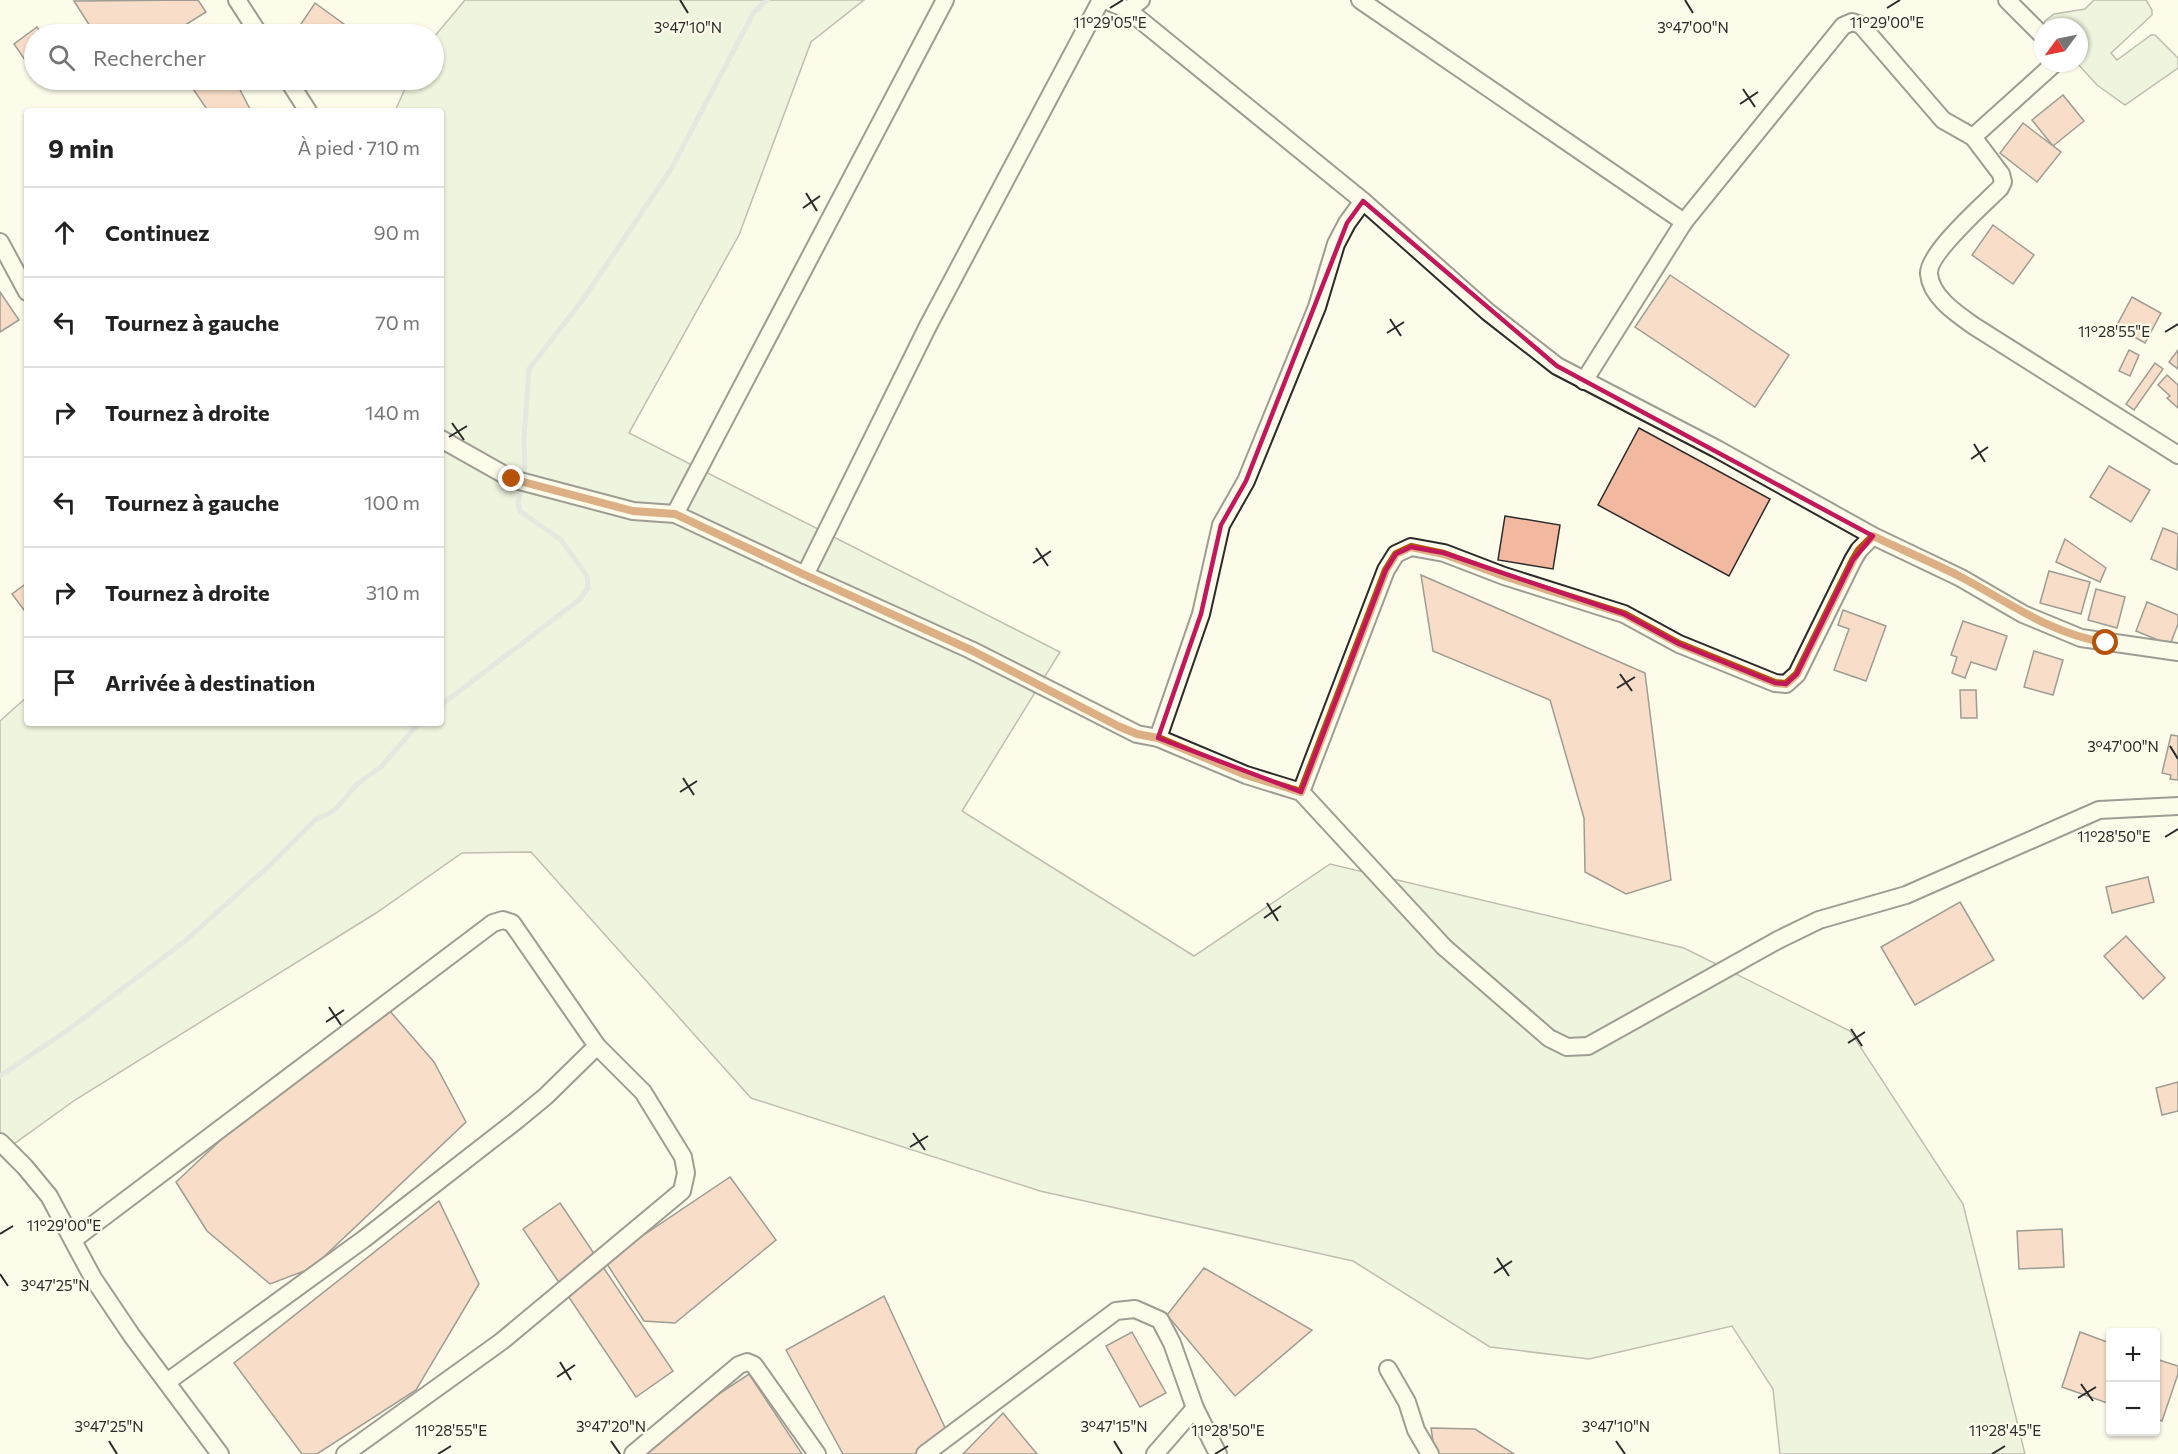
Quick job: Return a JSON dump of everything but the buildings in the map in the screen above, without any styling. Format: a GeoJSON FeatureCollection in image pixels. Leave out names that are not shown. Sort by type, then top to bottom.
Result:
{"type":"FeatureCollection","features":[{"type":"Feature","properties":{"kind":"street"},"geometry":{"type":"LineString","coordinates":[[237,0],[253,24]]}},
{"type":"Feature","properties":{"kind":"street"},"geometry":{"type":"LineString","coordinates":[[675,514],[945,0]]}},
{"type":"Feature","properties":{"kind":"street"},"geometry":{"type":"LineString","coordinates":[[805,575],[928,326],[1103,0],[1135,5],[1488,312],[1557,366],[1717,449],[1873,536],[1961,578],[2023,614],[2081,638],[2178,652]]}},
{"type":"Feature","properties":{"kind":"street"},"geometry":{"type":"LineString","coordinates":[[1360,0],[1683,222]]}},
{"type":"Feature","properties":{"kind":"street"},"geometry":{"type":"LineString","coordinates":[[2007,0],[2034,27]]}},
{"type":"Feature","properties":{"kind":"street"},"geometry":{"type":"LineString","coordinates":[[1584,381],[1683,222],[1843,26],[1852,22],[1861,25],[1944,120],[1973,137],[2001,174],[2003,182],[2000,188],[1932,259],[1929,273],[1934,288],[1951,309],[1974,326],[2178,455]]}},
{"type":"Feature","properties":{"kind":"street"},"geometry":{"type":"LineString","coordinates":[[1973,137],[2045,72]]}},
{"type":"Feature","properties":{"kind":"street"},"geometry":{"type":"LineString","coordinates":[[294,90],[306,108]]}},
{"type":"Feature","properties":{"kind":"street"},"geometry":{"type":"LineString","coordinates":[[1158,738],[1201,614],[1221,525],[1246,480],[1313,318],[1336,244],[1347,223],[1363,201]]}},
{"type":"Feature","properties":{"kind":"street"},"geometry":{"type":"LineString","coordinates":[[0,242],[24,286]]}},
{"type":"Feature","properties":{"kind":"street"},"geometry":{"type":"LineString","coordinates":[[444,441],[512,479],[633,511],[675,514],[971,650],[1118,726],[1137,734],[1158,738],[1246,775],[1301,792],[1444,947],[1549,1038],[1567,1047],[1588,1046],[1778,940],[1819,920],[1906,895],[2099,810],[2178,806]]}},
{"type":"Feature","properties":{"kind":"street"},"geometry":{"type":"LineString","coordinates":[[1301,792],[1386,570],[1396,554],[1411,547],[1444,554],[1504,576],[1624,614],[1679,644],[1775,683],[1786,684],[1797,674],[1853,560],[1873,536]]}},
{"type":"Feature","properties":{"kind":"street"},"geometry":{"type":"LineString","coordinates":[[73,1239],[493,923],[503,921],[512,923],[597,1046],[643,1092],[683,1157],[687,1173],[682,1191],[502,1341],[345,1454]]}},
{"type":"Feature","properties":{"kind":"street"},"geometry":{"type":"LineString","coordinates":[[167,1382],[364,1239],[508,1127],[546,1096],[597,1046]]}},
{"type":"Feature","properties":{"kind":"street"},"geometry":{"type":"LineString","coordinates":[[0,1142],[26,1167],[49,1196],[93,1278],[220,1454]]}},
{"type":"Feature","properties":{"kind":"street"},"geometry":{"type":"LineString","coordinates":[[925,1454],[1116,1311],[1136,1309],[1160,1320],[1172,1343],[1196,1408],[1218,1454]]}},
{"type":"Feature","properties":{"kind":"street"},"geometry":{"type":"LineString","coordinates":[[633,1454],[739,1365],[747,1362],[754,1365],[817,1454]]}},
{"type":"Feature","properties":{"kind":"street"},"geometry":{"type":"LineString","coordinates":[[1388,1369],[1407,1402],[1416,1430],[1430,1454]]}},
{"type":"Feature","properties":{"kind":"street"},"geometry":{"type":"LineString","coordinates":[[1155,1454],[1196,1408]]}},
{"type":"Feature","properties":{"kind":"highlighted area"},"geometry":{"type":"Polygon","coordinates":[[[1363,201],[1557,366],[1873,536],[1853,560],[1797,674],[1786,684],[1775,683],[1679,644],[1624,614],[1444,553],[1411,547],[1396,554],[1386,570],[1301,792],[1158,738],[1201,614],[1221,525],[1246,481],[1347,223],[1363,201]]]}},
{"type":"Feature","properties":{"kind":"green space"},"geometry":{"type":"Polygon","coordinates":[[[465,0],[864,0],[811,42],[739,235],[629,433],[1060,652],[962,811],[1194,956],[1330,864],[1684,948],[1850,1031],[1963,1204],[2025,1454],[1780,1454],[1773,1389],[1732,1326],[1589,1359],[1490,1347],[1353,1261],[1040,1191],[751,1098],[531,852],[462,853],[376,913],[75,1100],[0,1154],[0,721],[24,700],[24,726],[444,726],[444,108],[396,108],[404,90],[444,90],[444,25],[465,0]]]}},
{"type":"Feature","properties":{"kind":"green space"},"geometry":{"type":"Polygon","coordinates":[[[2094,0],[2146,0],[2152,10],[2152,15],[2111,53],[2117,60],[2151,35],[2155,35],[2178,58],[2178,68],[2125,105],[2097,85],[2085,72],[2088,72],[2088,18],[2049,18],[2054,14],[2085,9],[2094,0]]]}},
{"type":"Feature","properties":{"kind":"waterway"},"geometry":{"type":"LineString","coordinates":[[444,703],[579,600],[588,588],[587,576],[561,540],[520,511],[518,504],[525,465],[524,438],[529,369],[584,298],[671,169],[754,12],[767,0]]}},
{"type":"Feature","properties":{"kind":"waterway"},"geometry":{"type":"LineString","coordinates":[[0,1076],[68,1030],[185,941],[270,865],[315,820],[335,810],[357,784],[381,767],[416,726]]}},
{"type":"Feature","properties":{"kind":"route"},"geometry":{"type":"LineString","coordinates":[[512,479],[633,511],[675,514],[971,650],[1118,726],[1137,734],[1158,738],[1246,775],[1301,792],[1386,570],[1396,554],[1411,547],[1444,554],[1504,576],[1624,614],[1679,644],[1775,683],[1786,684],[1797,674],[1853,560],[1873,536],[1961,578],[2023,614],[2081,638],[2106,643]]}}]}
